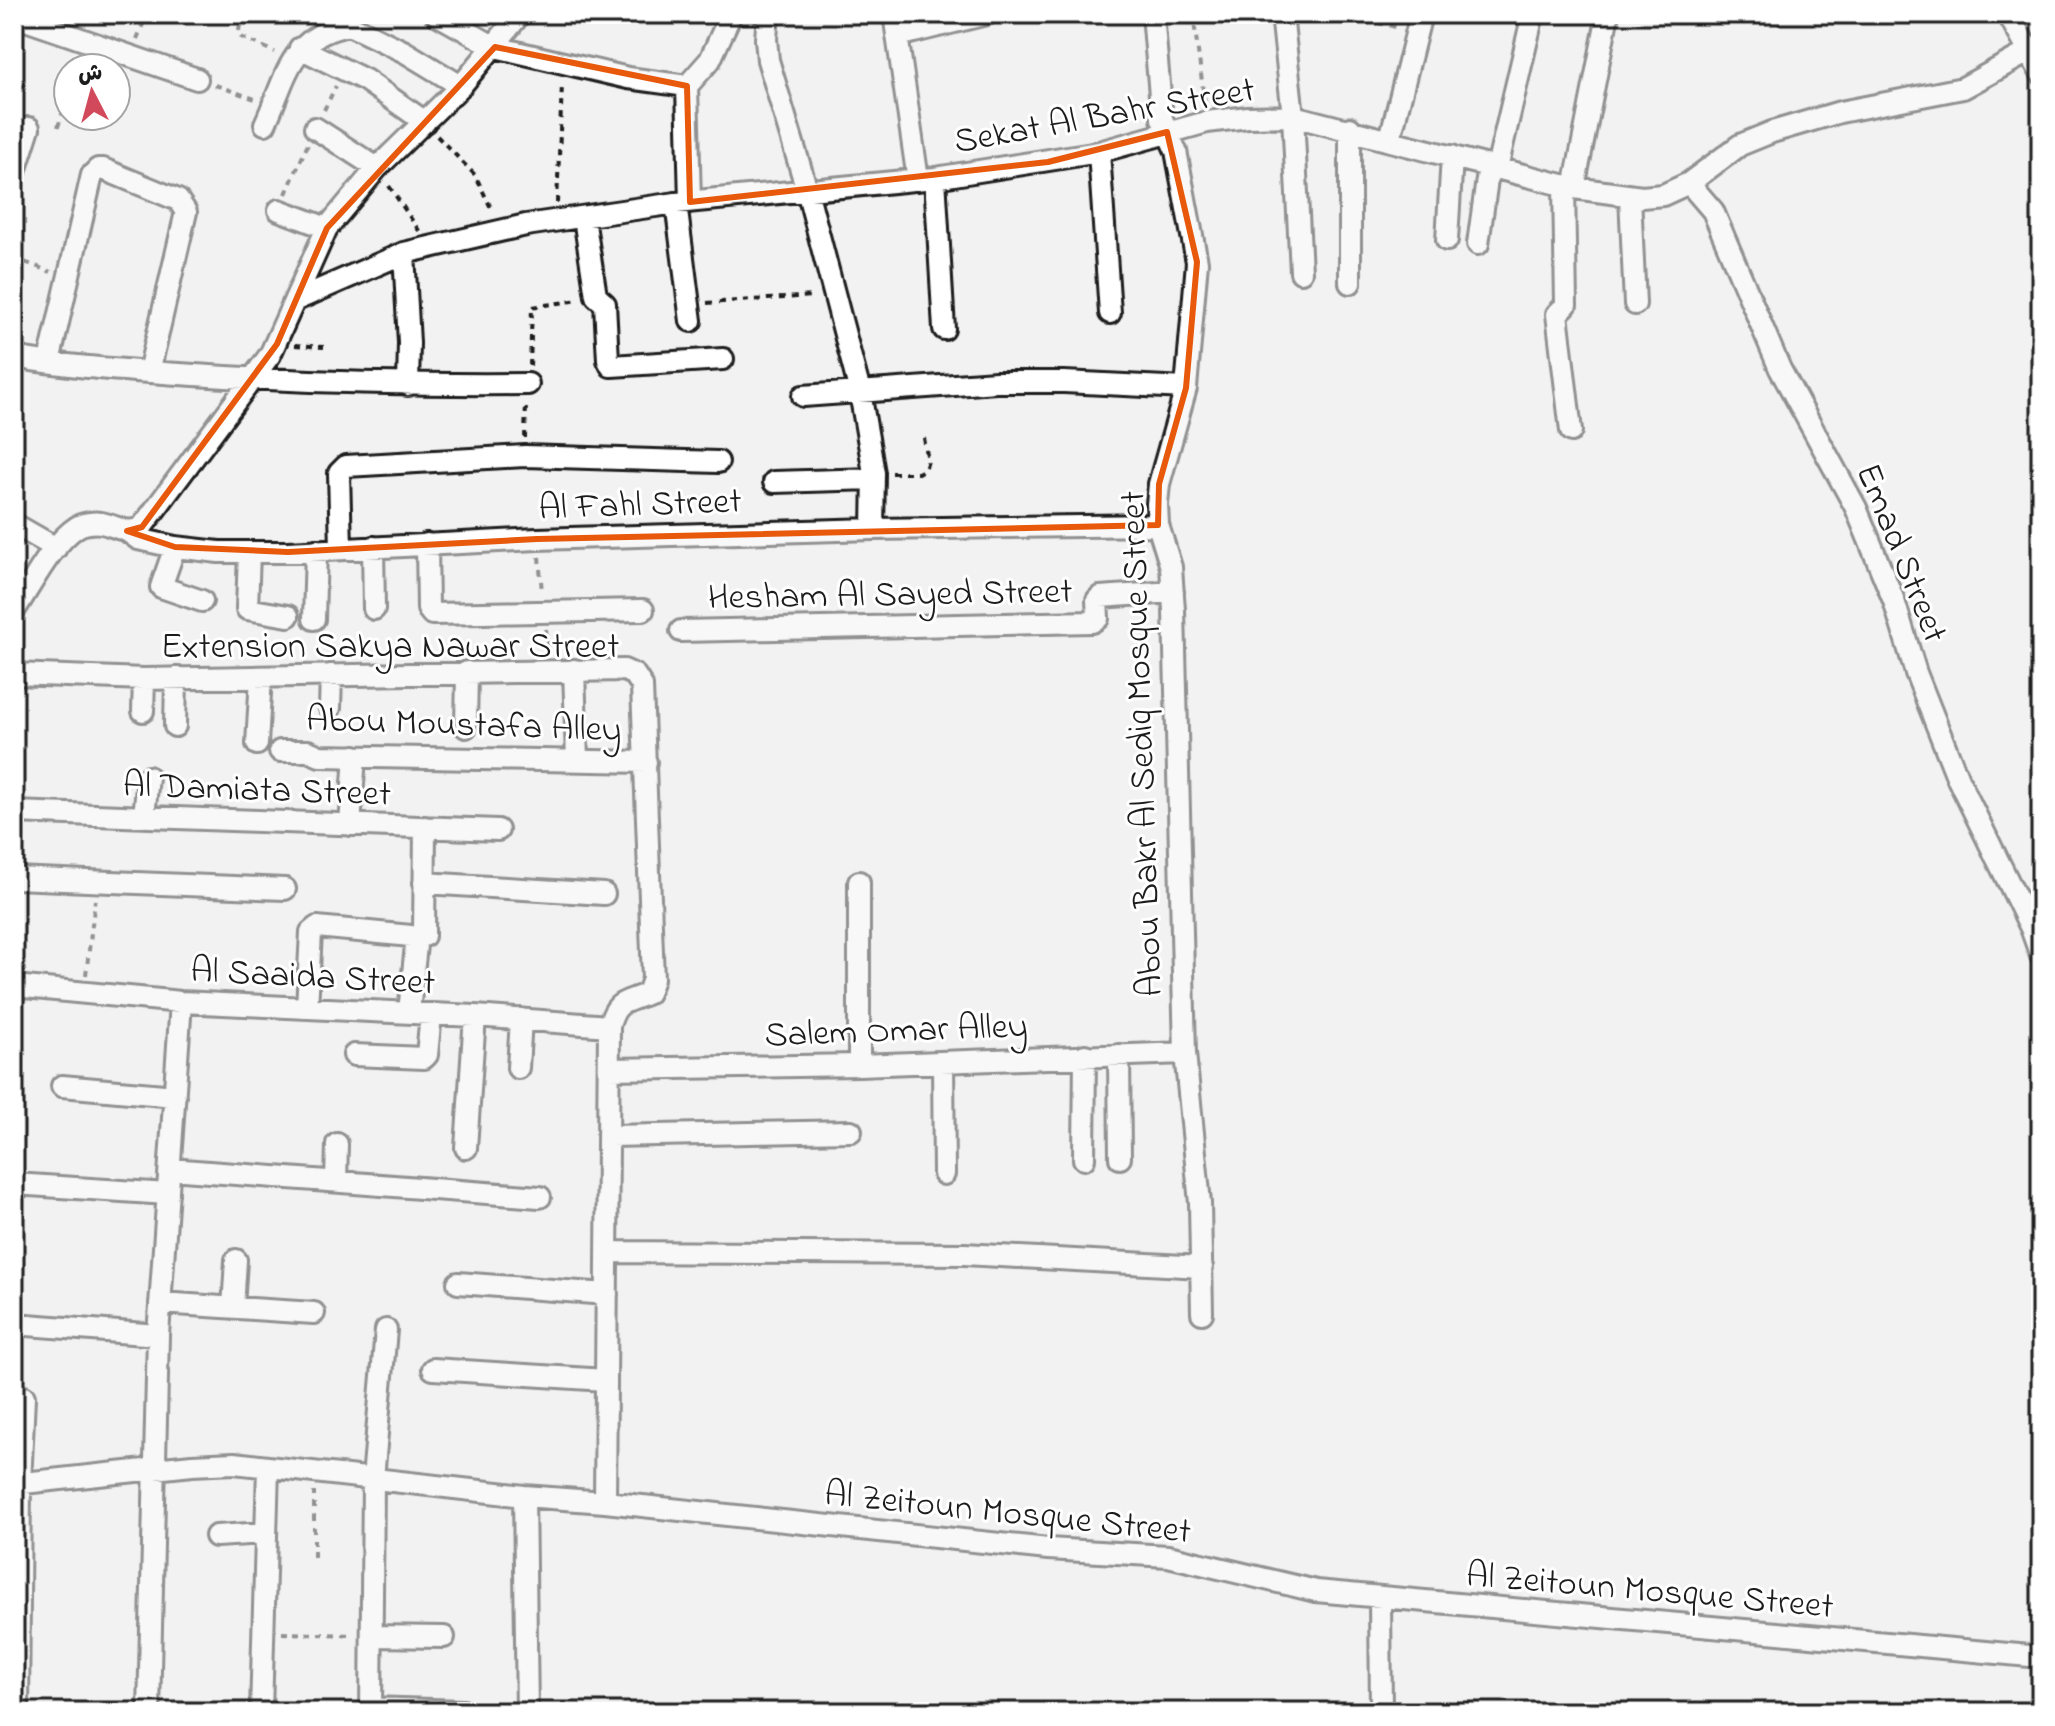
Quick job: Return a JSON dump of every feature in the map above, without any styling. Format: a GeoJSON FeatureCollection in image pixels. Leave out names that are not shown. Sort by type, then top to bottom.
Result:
{"type":"FeatureCollection","features":[{"type":"Feature","properties":{"kind":"street"},"geometry":{"type":"LineString","coordinates":[[436,14],[495,47],[628,78],[687,86]]}},
{"type":"Feature","properties":{"kind":"street"},"geometry":{"type":"LineString","coordinates":[[127,531],[135,532],[142,527],[277,344],[327,228],[377,168],[461,86],[520,14]]}},
{"type":"Feature","properties":{"kind":"street"},"geometry":{"type":"LineString","coordinates":[[690,313],[683,203],[687,86],[710,60],[731,14]]}},
{"type":"Feature","properties":{"kind":"street"},"geometry":{"type":"LineString","coordinates":[[768,14],[768,60],[807,190],[860,392],[873,476],[873,529]]}},
{"type":"Feature","properties":{"kind":"street"},"geometry":{"type":"LineString","coordinates":[[894,14],[926,179],[944,329]]}},
{"type":"Feature","properties":{"kind":"street"},"geometry":{"type":"LineString","coordinates":[[898,36],[987,14]]}},
{"type":"Feature","properties":{"kind":"street","name":"Abou Bakr Al Sediq Mosque Street"},"geometry":{"type":"LineString","coordinates":[[1153,14],[1162,119],[1176,151],[1197,262],[1186,388],[1159,484],[1158,525],[1167,550],[1173,592],[1185,1053],[1200,1203],[1202,1313]]}},
{"type":"Feature","properties":{"kind":"street"},"geometry":{"type":"LineString","coordinates":[[1282,14],[1293,116],[1301,272]]}},
{"type":"Feature","properties":{"kind":"street"},"geometry":{"type":"LineString","coordinates":[[1478,244],[1493,166],[1533,14]]}},
{"type":"Feature","properties":{"kind":"street"},"geometry":{"type":"LineString","coordinates":[[1571,431],[1557,314],[1566,305],[1569,187],[1608,14]]}},
{"type":"Feature","properties":{"kind":"street"},"geometry":{"type":"LineString","coordinates":[[2008,14],[2036,48],[2041,73]]}},
{"type":"Feature","properties":{"kind":"street"},"geometry":{"type":"LineString","coordinates":[[14,15],[119,52]]}},
{"type":"Feature","properties":{"kind":"street"},"geometry":{"type":"LineString","coordinates":[[1390,139],[1418,23]]}},
{"type":"Feature","properties":{"kind":"street"},"geometry":{"type":"LineString","coordinates":[[269,115],[296,54],[322,31],[349,25],[405,52],[461,86]]}},
{"type":"Feature","properties":{"kind":"street","name":"Sekat Al Bahr Street"},"geometry":{"type":"LineString","coordinates":[[296,300],[404,253],[498,231],[683,203],[926,179],[1099,152],[1207,122],[1248,117],[1293,116],[1350,128],[1569,187],[1630,196],[1663,195],[1689,183],[1740,145],[1772,132],[1840,112],[1963,88],[2036,48]]}},
{"type":"Feature","properties":{"kind":"street"},"geometry":{"type":"LineString","coordinates":[[296,54],[345,69],[383,91],[425,122]]}},
{"type":"Feature","properties":{"kind":"street"},"geometry":{"type":"LineString","coordinates":[[132,57],[197,79]]}},
{"type":"Feature","properties":{"kind":"street"},"geometry":{"type":"LineString","coordinates":[[14,175],[29,128]]}},
{"type":"Feature","properties":{"kind":"street"},"geometry":{"type":"LineString","coordinates":[[315,128],[377,168]]}},
{"type":"Feature","properties":{"kind":"street"},"geometry":{"type":"LineString","coordinates":[[1350,128],[1350,283]]}},
{"type":"Feature","properties":{"kind":"street"},"geometry":{"type":"LineString","coordinates":[[1099,152],[1110,313]]}},
{"type":"Feature","properties":{"kind":"street"},"geometry":{"type":"LineString","coordinates":[[1447,240],[1452,156]]}},
{"type":"Feature","properties":{"kind":"street"},"geometry":{"type":"LineString","coordinates":[[49,362],[94,171],[103,169],[178,200],[185,207],[186,216],[149,372]]}},
{"type":"Feature","properties":{"kind":"street","name":"Emad Street"},"geometry":{"type":"LineString","coordinates":[[1689,183],[1713,211],[1780,369],[1856,508],[1894,601],[1916,673],[1958,779],[2031,928],[2041,956]]}},
{"type":"Feature","properties":{"kind":"street"},"geometry":{"type":"LineString","coordinates":[[1630,196],[1635,304]]}},
{"type":"Feature","properties":{"kind":"street"},"geometry":{"type":"LineString","coordinates":[[279,210],[327,228]]}},
{"type":"Feature","properties":{"kind":"street"},"geometry":{"type":"LineString","coordinates":[[584,218],[597,298],[605,304],[608,360],[611,366],[723,359]]}},
{"type":"Feature","properties":{"kind":"street"},"geometry":{"type":"LineString","coordinates":[[404,253],[408,385]]}},
{"type":"Feature","properties":{"kind":"street"},"geometry":{"type":"LineString","coordinates":[[14,357],[149,372],[253,379],[408,385],[528,384]]}},
{"type":"Feature","properties":{"kind":"street"},"geometry":{"type":"LineString","coordinates":[[803,396],[1010,382],[1186,388]]}},
{"type":"Feature","properties":{"kind":"street"},"geometry":{"type":"LineString","coordinates":[[341,548],[339,480],[341,468],[346,466],[525,456],[718,462]]}},
{"type":"Feature","properties":{"kind":"street"},"geometry":{"type":"LineString","coordinates":[[774,482],[873,476]]}},
{"type":"Feature","properties":{"kind":"street","name":"Al Fahl Street"},"geometry":{"type":"LineString","coordinates":[[56,548],[78,525],[96,522],[127,531],[138,539],[219,552],[873,529],[1158,525]]}},
{"type":"Feature","properties":{"kind":"street"},"geometry":{"type":"LineString","coordinates":[[14,524],[56,548],[14,611]]}},
{"type":"Feature","properties":{"kind":"street"},"geometry":{"type":"LineString","coordinates":[[427,544],[428,609],[432,614],[643,610]]}},
{"type":"Feature","properties":{"kind":"street"},"geometry":{"type":"LineString","coordinates":[[175,547],[161,587],[202,601]]}},
{"type":"Feature","properties":{"kind":"street"},"geometry":{"type":"LineString","coordinates":[[373,547],[374,609]]}},
{"type":"Feature","properties":{"kind":"street"},"geometry":{"type":"LineString","coordinates":[[314,619],[316,550]]}},
{"type":"Feature","properties":{"kind":"street"},"geometry":{"type":"LineString","coordinates":[[249,552],[247,609],[288,616]]}},
{"type":"Feature","properties":{"kind":"street","name":"Hesham Al Sayed Street"},"geometry":{"type":"LineString","coordinates":[[681,631],[1092,622],[1098,618],[1097,600],[1100,597],[1173,592]]}},
{"type":"Feature","properties":{"kind":"street"},"geometry":{"type":"LineString","coordinates":[[574,670],[577,760]]}},
{"type":"Feature","properties":{"kind":"street","name":"Extension Sakya Nawar Street"},"geometry":{"type":"LineString","coordinates":[[14,674],[144,679],[624,670],[635,675],[642,686],[653,979],[648,993],[620,1003],[613,1012],[609,1026]]}},
{"type":"Feature","properties":{"kind":"street"},"geometry":{"type":"LineString","coordinates":[[466,727],[467,672]]}},
{"type":"Feature","properties":{"kind":"street"},"geometry":{"type":"LineString","coordinates":[[330,708],[331,675]]}},
{"type":"Feature","properties":{"kind":"street"},"geometry":{"type":"LineString","coordinates":[[257,744],[261,677]]}},
{"type":"Feature","properties":{"kind":"street"},"geometry":{"type":"LineString","coordinates":[[175,726],[176,678]]}},
{"type":"Feature","properties":{"kind":"street"},"geometry":{"type":"LineString","coordinates":[[143,711],[144,679]]}},
{"type":"Feature","properties":{"kind":"street","name":"Abou Moustafa Alley"},"geometry":{"type":"LineString","coordinates":[[280,751],[355,756],[646,762]]}},
{"type":"Feature","properties":{"kind":"street"},"geometry":{"type":"LineString","coordinates":[[350,825],[355,756]]}},
{"type":"Feature","properties":{"kind":"street"},"geometry":{"type":"LineString","coordinates":[[144,816],[148,777]]}},
{"type":"Feature","properties":{"kind":"street","name":"Al Damiata Street"},"geometry":{"type":"LineString","coordinates":[[14,812],[498,830]]}},
{"type":"Feature","properties":{"kind":"street"},"geometry":{"type":"LineString","coordinates":[[424,936],[425,827]]}},
{"type":"Feature","properties":{"kind":"street"},"geometry":{"type":"LineString","coordinates":[[14,878],[285,889]]}},
{"type":"Feature","properties":{"kind":"street"},"geometry":{"type":"LineString","coordinates":[[859,882],[859,1065]]}},
{"type":"Feature","properties":{"kind":"street"},"geometry":{"type":"LineString","coordinates":[[424,883],[604,894]]}},
{"type":"Feature","properties":{"kind":"street"},"geometry":{"type":"LineString","coordinates":[[307,1008],[311,932],[314,927],[411,936],[416,945],[409,1012]]}},
{"type":"Feature","properties":{"kind":"street","name":"Al Saaida Street"},"geometry":{"type":"LineString","coordinates":[[14,986],[181,1002],[409,1012],[609,1026]]}},
{"type":"Feature","properties":{"kind":"street"},"geometry":{"type":"LineString","coordinates":[[149,1712],[158,1335],[181,1002]]}},
{"type":"Feature","properties":{"kind":"street"},"geometry":{"type":"LineString","coordinates":[[354,1055],[424,1058],[427,1055],[431,1014]]}},
{"type":"Feature","properties":{"kind":"street"},"geometry":{"type":"LineString","coordinates":[[466,1148],[475,1016]]}},
{"type":"Feature","properties":{"kind":"street"},"geometry":{"type":"LineString","coordinates":[[518,1068],[521,1019]]}},
{"type":"Feature","properties":{"kind":"street"},"geometry":{"type":"LineString","coordinates":[[605,1502],[609,1026]]}},
{"type":"Feature","properties":{"kind":"street","name":"Salem Omar Alley"},"geometry":{"type":"LineString","coordinates":[[609,1069],[859,1065],[1185,1053]]}},
{"type":"Feature","properties":{"kind":"street"},"geometry":{"type":"LineString","coordinates":[[1084,1159],[1085,1055]]}},
{"type":"Feature","properties":{"kind":"street"},"geometry":{"type":"LineString","coordinates":[[1119,1055],[1120,1158]]}},
{"type":"Feature","properties":{"kind":"street"},"geometry":{"type":"LineString","coordinates":[[943,1062],[944,1174]]}},
{"type":"Feature","properties":{"kind":"street"},"geometry":{"type":"LineString","coordinates":[[62,1086],[175,1096]]}},
{"type":"Feature","properties":{"kind":"street"},"geometry":{"type":"LineString","coordinates":[[610,1136],[851,1131]]}},
{"type":"Feature","properties":{"kind":"street"},"geometry":{"type":"LineString","coordinates":[[336,1181],[337,1144]]}},
{"type":"Feature","properties":{"kind":"street"},"geometry":{"type":"LineString","coordinates":[[170,1169],[540,1197]]}},
{"type":"Feature","properties":{"kind":"street"},"geometry":{"type":"LineString","coordinates":[[14,1184],[168,1194]]}},
{"type":"Feature","properties":{"kind":"street"},"geometry":{"type":"LineString","coordinates":[[607,1252],[949,1253],[1202,1267]]}},
{"type":"Feature","properties":{"kind":"street"},"geometry":{"type":"LineString","coordinates":[[233,1308],[236,1260]]}},
{"type":"Feature","properties":{"kind":"street"},"geometry":{"type":"LineString","coordinates":[[458,1283],[607,1294]]}},
{"type":"Feature","properties":{"kind":"street"},"geometry":{"type":"LineString","coordinates":[[160,1303],[314,1313]]}},
{"type":"Feature","properties":{"kind":"street"},"geometry":{"type":"LineString","coordinates":[[14,1324],[158,1335]]}},
{"type":"Feature","properties":{"kind":"street"},"geometry":{"type":"LineString","coordinates":[[386,1330],[373,1479],[371,1710],[463,1711]]}},
{"type":"Feature","properties":{"kind":"street"},"geometry":{"type":"LineString","coordinates":[[433,1369],[606,1380]]}},
{"type":"Feature","properties":{"kind":"street"},"geometry":{"type":"LineString","coordinates":[[18,1712],[17,1484],[24,1397]]}},
{"type":"Feature","properties":{"kind":"street","name":"Al Zeitoun Mosque Street"},"geometry":{"type":"LineString","coordinates":[[17,1484],[157,1468],[234,1463],[1048,1549],[1168,1556],[1302,1588],[1380,1598],[2041,1657]]}},
{"type":"Feature","properties":{"kind":"street"},"geometry":{"type":"LineString","coordinates":[[261,1712],[268,1467]]}},
{"type":"Feature","properties":{"kind":"street"},"geometry":{"type":"LineString","coordinates":[[524,1496],[527,1712]]}},
{"type":"Feature","properties":{"kind":"street"},"geometry":{"type":"LineString","coordinates":[[216,1536],[266,1533]]}},
{"type":"Feature","properties":{"kind":"street"},"geometry":{"type":"LineString","coordinates":[[1380,1598],[1381,1712]]}},
{"type":"Feature","properties":{"kind":"street"},"geometry":{"type":"LineString","coordinates":[[372,1636],[444,1637]]}},
{"type":"Feature","properties":{"kind":"path"},"geometry":{"type":"LineString","coordinates":[[132,52],[147,14]]}},
{"type":"Feature","properties":{"kind":"path"},"geometry":{"type":"LineString","coordinates":[[244,14],[239,29],[241,37],[296,54]]}},
{"type":"Feature","properties":{"kind":"path"},"geometry":{"type":"LineString","coordinates":[[1095,15],[1128,14]]}},
{"type":"Feature","properties":{"kind":"path"},"geometry":{"type":"LineString","coordinates":[[1193,14],[1207,122]]}},
{"type":"Feature","properties":{"kind":"path"},"geometry":{"type":"LineString","coordinates":[[1343,14],[1418,23]]}},
{"type":"Feature","properties":{"kind":"path"},"geometry":{"type":"LineString","coordinates":[[557,221],[563,61]]}},
{"type":"Feature","properties":{"kind":"path"},"geometry":{"type":"LineString","coordinates":[[279,210],[345,69]]}},
{"type":"Feature","properties":{"kind":"path"},"geometry":{"type":"LineString","coordinates":[[197,79],[269,115]]}},
{"type":"Feature","properties":{"kind":"path"},"geometry":{"type":"LineString","coordinates":[[425,122],[475,175],[498,231]]}},
{"type":"Feature","properties":{"kind":"path"},"geometry":{"type":"LineString","coordinates":[[377,168],[430,247]]}},
{"type":"Feature","properties":{"kind":"path"},"geometry":{"type":"LineString","coordinates":[[14,258],[68,279]]}},
{"type":"Feature","properties":{"kind":"path"},"geometry":{"type":"LineString","coordinates":[[690,313],[833,294]]}},
{"type":"Feature","properties":{"kind":"path"},"geometry":{"type":"LineString","coordinates":[[525,456],[532,307],[597,298]]}},
{"type":"Feature","properties":{"kind":"path"},"geometry":{"type":"LineString","coordinates":[[277,344],[324,347]]}},
{"type":"Feature","properties":{"kind":"path"},"geometry":{"type":"LineString","coordinates":[[873,476],[918,473],[925,469],[928,461],[924,438]]}},
{"type":"Feature","properties":{"kind":"path"},"geometry":{"type":"LineString","coordinates":[[84,993],[97,881]]}},
{"type":"Feature","properties":{"kind":"path"},"geometry":{"type":"LineString","coordinates":[[314,1557],[315,1472]]}},
{"type":"Feature","properties":{"kind":"path"},"geometry":{"type":"LineString","coordinates":[[263,1632],[372,1636]]}},
{"type":"Feature","properties":{"kind":"highlighted area"},"geometry":{"type":"Polygon","coordinates":[[[495,47],[687,86],[690,202],[1048,162],[1167,132],[1197,262],[1186,388],[1159,484],[1158,525],[537,539],[288,552],[175,547],[127,531],[142,527],[277,344],[327,228],[495,47]]]}}]}
